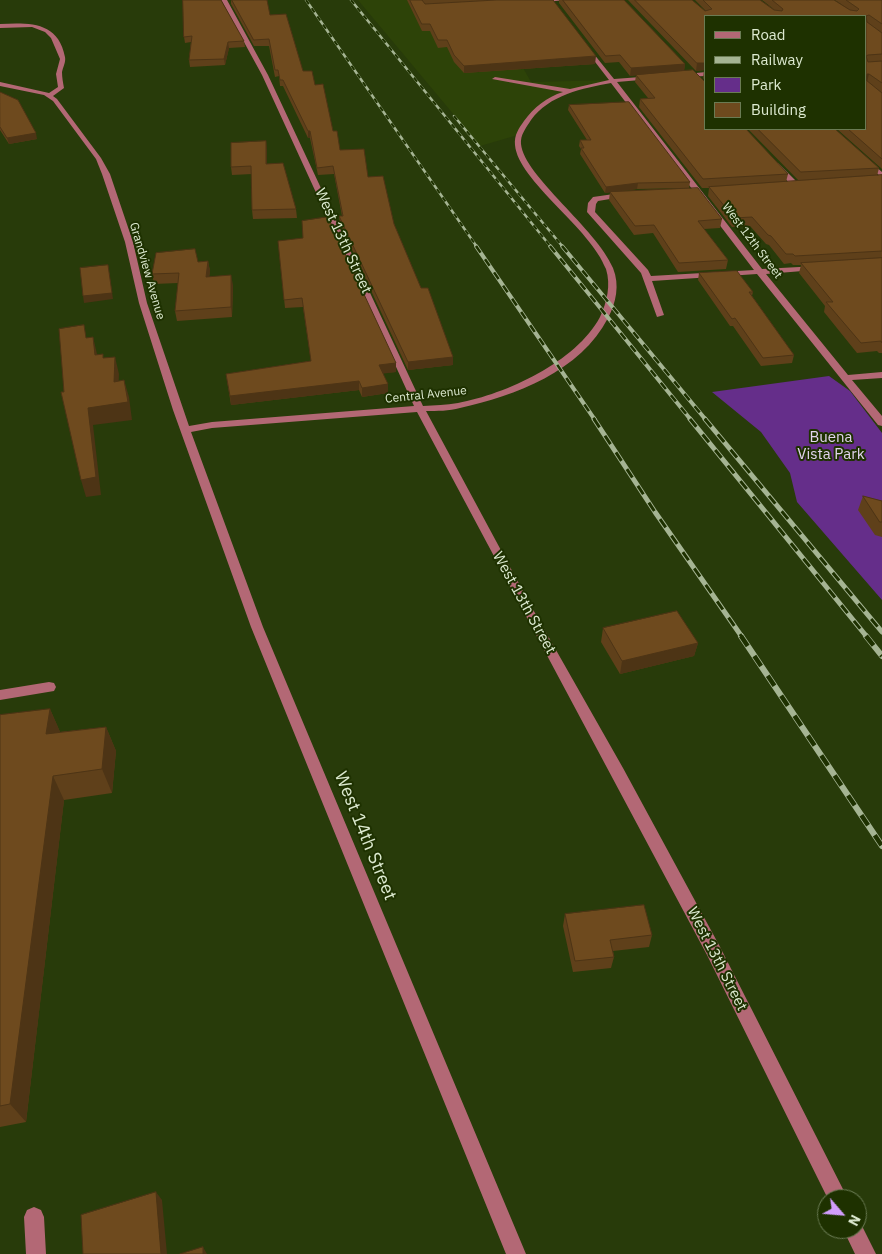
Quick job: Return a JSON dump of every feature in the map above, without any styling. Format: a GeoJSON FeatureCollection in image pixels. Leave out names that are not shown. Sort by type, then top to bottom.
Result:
{"type":"FeatureCollection","features":[{"type":"Feature","properties":{"kind":"street","name":"West 13th Street"},"geometry":{"type":"LineString","coordinates":[[224,0],[265,75],[420,409],[699,923],[833,1189]]}},
{"type":"Feature","properties":{"kind":"street"},"geometry":{"type":"LineString","coordinates":[[552,0],[560,12]]}},
{"type":"Feature","properties":{"kind":"street"},"geometry":{"type":"LineString","coordinates":[[530,2],[562,0]]}},
{"type":"Feature","properties":{"kind":"street"},"geometry":{"type":"LineString","coordinates":[[0,26],[38,25],[49,32],[63,59],[59,74],[61,88],[49,96],[33,90],[0,84]]}},
{"type":"Feature","properties":{"kind":"street","name":"West 12th Street"},"geometry":{"type":"LineString","coordinates":[[582,40],[760,272],[882,423]]}},
{"type":"Feature","properties":{"kind":"street"},"geometry":{"type":"LineString","coordinates":[[686,68],[699,81]]}},
{"type":"Feature","properties":{"kind":"street"},"geometry":{"type":"LineString","coordinates":[[674,75],[704,74]]}},
{"type":"Feature","properties":{"kind":"street"},"geometry":{"type":"LineString","coordinates":[[495,79],[572,91],[612,80],[656,76]]}},
{"type":"Feature","properties":{"kind":"street","name":"Central Avenue"},"geometry":{"type":"LineString","coordinates":[[185,430],[212,424],[458,406],[494,397],[524,385],[554,368],[580,349],[596,330],[606,313],[612,296],[612,278],[608,265],[597,247],[529,169],[518,146],[518,134],[532,113],[545,104],[572,91]]}},
{"type":"Feature","properties":{"kind":"street","name":"Grandview Avenue"},"geometry":{"type":"LineString","coordinates":[[49,96],[55,100],[99,159],[106,174],[129,242],[143,303],[185,430]]}},
{"type":"Feature","properties":{"kind":"street"},"geometry":{"type":"LineString","coordinates":[[860,156],[882,176]]}},
{"type":"Feature","properties":{"kind":"street"},"geometry":{"type":"LineString","coordinates":[[770,157],[796,186]]}},
{"type":"Feature","properties":{"kind":"street"},"geometry":{"type":"LineString","coordinates":[[872,181],[882,180]]}},
{"type":"Feature","properties":{"kind":"street"},"geometry":{"type":"LineString","coordinates":[[787,186],[806,185]]}},
{"type":"Feature","properties":{"kind":"street"},"geometry":{"type":"LineString","coordinates":[[638,194],[620,194],[596,199],[592,203],[591,212],[645,272],[660,314]]}},
{"type":"Feature","properties":{"kind":"street"},"geometry":{"type":"LineString","coordinates":[[648,279],[826,268]]}},
{"type":"Feature","properties":{"kind":"street"},"geometry":{"type":"LineString","coordinates":[[845,378],[882,375]]}},
{"type":"Feature","properties":{"kind":"street","name":"West 14th Street"},"geometry":{"type":"LineString","coordinates":[[185,430],[257,627],[516,1254]]}},
{"type":"Feature","properties":{"kind":"street"},"geometry":{"type":"LineString","coordinates":[[0,695],[49,687]]}},
{"type":"Feature","properties":{"kind":"street"},"geometry":{"type":"LineString","coordinates":[[34,1217],[36,1254]]}},
{"type":"Feature","properties":{"kind":"street"},"geometry":{"type":"LineString","coordinates":[[858,1239],[866,1254]]}},
{"type":"Feature","properties":{"kind":"shaded area"},"geometry":{"type":"Polygon","coordinates":[[[358,0],[485,0],[531,82],[612,80],[579,88],[545,104],[518,135],[480,146],[358,0]]]}},
{"type":"Feature","properties":{"kind":"green space","name":"Buena Vista Park"},"geometry":{"type":"Polygon","coordinates":[[[829,376],[850,391],[882,433],[882,600],[797,502],[790,473],[761,432],[712,392],[829,376]]]}},
{"type":"Feature","properties":{"kind":"building"},"geometry":{"type":"Polygon","coordinates":[[[183,0],[221,0],[244,41],[228,42],[224,59],[189,60],[192,36],[184,37],[183,0]]]}},
{"type":"Feature","properties":{"kind":"building"},"geometry":{"type":"Polygon","coordinates":[[[232,0],[267,0],[270,15],[286,14],[303,71],[312,71],[315,85],[323,84],[333,131],[337,131],[340,150],[364,149],[368,177],[383,176],[394,224],[421,288],[428,288],[453,357],[408,362],[339,216],[343,216],[333,166],[317,168],[310,131],[308,131],[283,80],[280,80],[278,70],[275,70],[269,39],[254,40],[232,0]]]}},
{"type":"Feature","properties":{"kind":"building"},"geometry":{"type":"Polygon","coordinates":[[[410,0],[422,0],[425,4],[496,0],[553,0],[596,56],[464,66],[454,55],[447,40],[438,40],[430,24],[422,24],[410,0]]]}},
{"type":"Feature","properties":{"kind":"building"},"geometry":{"type":"Polygon","coordinates":[[[563,0],[624,0],[685,64],[631,68],[620,55],[606,56],[563,0]]]}},
{"type":"Feature","properties":{"kind":"building"},"geometry":{"type":"Polygon","coordinates":[[[635,0],[692,0],[705,11],[712,9],[703,0],[760,0],[774,10],[782,11],[783,9],[772,0],[834,0],[850,10],[857,11],[859,9],[846,0],[882,0],[882,24],[869,15],[704,15],[704,63],[697,63],[635,0]]]}},
{"type":"Feature","properties":{"kind":"building"},"geometry":{"type":"Polygon","coordinates":[[[867,22],[882,33],[882,54],[868,55],[867,22]]]}},
{"type":"Feature","properties":{"kind":"building"},"geometry":{"type":"Polygon","coordinates":[[[867,59],[868,62],[882,61],[882,83],[867,74],[867,59]]]}},
{"type":"Feature","properties":{"kind":"building"},"geometry":{"type":"Polygon","coordinates":[[[693,70],[704,81],[704,130],[747,130],[788,174],[703,179],[640,99],[655,98],[636,75],[693,70]]]}},
{"type":"Feature","properties":{"kind":"building"},"geometry":{"type":"Polygon","coordinates":[[[867,81],[882,93],[882,159],[849,130],[867,130],[867,81]]]}},
{"type":"Feature","properties":{"kind":"building"},"geometry":{"type":"Polygon","coordinates":[[[0,92],[18,100],[36,133],[7,138],[0,127],[0,92]]]}},
{"type":"Feature","properties":{"kind":"building"},"geometry":{"type":"Polygon","coordinates":[[[629,102],[690,182],[638,183],[606,187],[581,148],[584,148],[580,140],[591,140],[569,105],[629,102]]]}},
{"type":"Feature","properties":{"kind":"building"},"geometry":{"type":"Polygon","coordinates":[[[759,130],[836,130],[879,168],[801,172],[759,130]]]}},
{"type":"Feature","properties":{"kind":"building"},"geometry":{"type":"Polygon","coordinates":[[[266,141],[266,164],[283,163],[296,209],[252,210],[251,166],[231,167],[231,143],[266,141]]]}},
{"type":"Feature","properties":{"kind":"building"},"geometry":{"type":"Polygon","coordinates":[[[882,175],[882,251],[795,256],[793,254],[786,254],[752,217],[734,218],[709,187],[882,175]]]}},
{"type":"Feature","properties":{"kind":"building"},"geometry":{"type":"Polygon","coordinates":[[[698,188],[722,219],[698,221],[728,260],[679,263],[654,225],[635,226],[610,192],[698,188]]]}},
{"type":"Feature","properties":{"kind":"building"},"geometry":{"type":"Polygon","coordinates":[[[328,217],[396,363],[379,365],[388,384],[362,388],[359,381],[230,396],[226,374],[311,361],[302,298],[284,300],[278,241],[303,238],[302,221],[328,217]]]}},
{"type":"Feature","properties":{"kind":"building"},"geometry":{"type":"Polygon","coordinates":[[[195,249],[198,262],[208,261],[206,277],[231,275],[231,307],[175,311],[179,273],[152,274],[156,253],[195,249]]]}},
{"type":"Feature","properties":{"kind":"building"},"geometry":{"type":"Polygon","coordinates":[[[882,258],[882,343],[881,341],[861,343],[826,302],[833,302],[801,263],[882,258]]]}},
{"type":"Feature","properties":{"kind":"building"},"geometry":{"type":"Polygon","coordinates":[[[108,265],[112,293],[83,296],[80,268],[108,265]]]}},
{"type":"Feature","properties":{"kind":"building"},"geometry":{"type":"Polygon","coordinates":[[[737,271],[753,292],[749,292],[794,355],[763,358],[735,318],[732,319],[699,273],[737,271]]]}},
{"type":"Feature","properties":{"kind":"building"},"geometry":{"type":"Polygon","coordinates":[[[84,325],[86,338],[93,337],[95,355],[103,354],[103,358],[115,357],[114,382],[124,380],[128,402],[88,408],[96,477],[81,480],[61,392],[64,392],[59,329],[84,325]]]}},
{"type":"Feature","properties":{"kind":"building"},"geometry":{"type":"Polygon","coordinates":[[[863,496],[882,501],[882,522],[880,522],[863,496]]]}},
{"type":"Feature","properties":{"kind":"building"},"geometry":{"type":"Polygon","coordinates":[[[677,611],[698,643],[622,661],[603,628],[677,611]]]}},
{"type":"Feature","properties":{"kind":"building"},"geometry":{"type":"Polygon","coordinates":[[[50,709],[46,734],[106,727],[102,769],[53,776],[10,1104],[0,1106],[0,715],[50,709]]]}},
{"type":"Feature","properties":{"kind":"building"},"geometry":{"type":"Polygon","coordinates":[[[644,905],[652,935],[610,940],[614,957],[575,961],[565,914],[644,905]]]}},
{"type":"Feature","properties":{"kind":"building"},"geometry":{"type":"Polygon","coordinates":[[[156,1192],[161,1254],[83,1254],[81,1215],[156,1192]]]}},
{"type":"Feature","properties":{"kind":"building"},"geometry":{"type":"Polygon","coordinates":[[[203,1247],[203,1254],[180,1254],[203,1247]]]}},
{"type":"Feature","properties":{"kind":"railway"},"geometry":{"type":"LineString","coordinates":[[306,0],[477,247]]}},
{"type":"Feature","properties":{"kind":"railway"},"geometry":{"type":"LineString","coordinates":[[351,0],[551,247]]}},
{"type":"Feature","properties":{"kind":"railway"},"geometry":{"type":"LineString","coordinates":[[454,116],[563,247]]}},
{"type":"Feature","properties":{"kind":"railway"},"geometry":{"type":"LineString","coordinates":[[476,246],[595,420]]}},
{"type":"Feature","properties":{"kind":"railway"},"geometry":{"type":"LineString","coordinates":[[550,246],[691,420]]}},
{"type":"Feature","properties":{"kind":"railway"},"geometry":{"type":"LineString","coordinates":[[562,246],[706,420]]}},
{"type":"Feature","properties":{"kind":"railway"},"geometry":{"type":"LineString","coordinates":[[594,419],[655,512],[742,637]]}},
{"type":"Feature","properties":{"kind":"railway"},"geometry":{"type":"LineString","coordinates":[[690,419],[867,637]]}},
{"type":"Feature","properties":{"kind":"railway"},"geometry":{"type":"LineString","coordinates":[[705,419],[882,632]]}},
{"type":"Feature","properties":{"kind":"railway"},"geometry":{"type":"LineString","coordinates":[[741,636],[882,846]]}},
{"type":"Feature","properties":{"kind":"railway"},"geometry":{"type":"LineString","coordinates":[[866,636],[882,656]]}}]}
